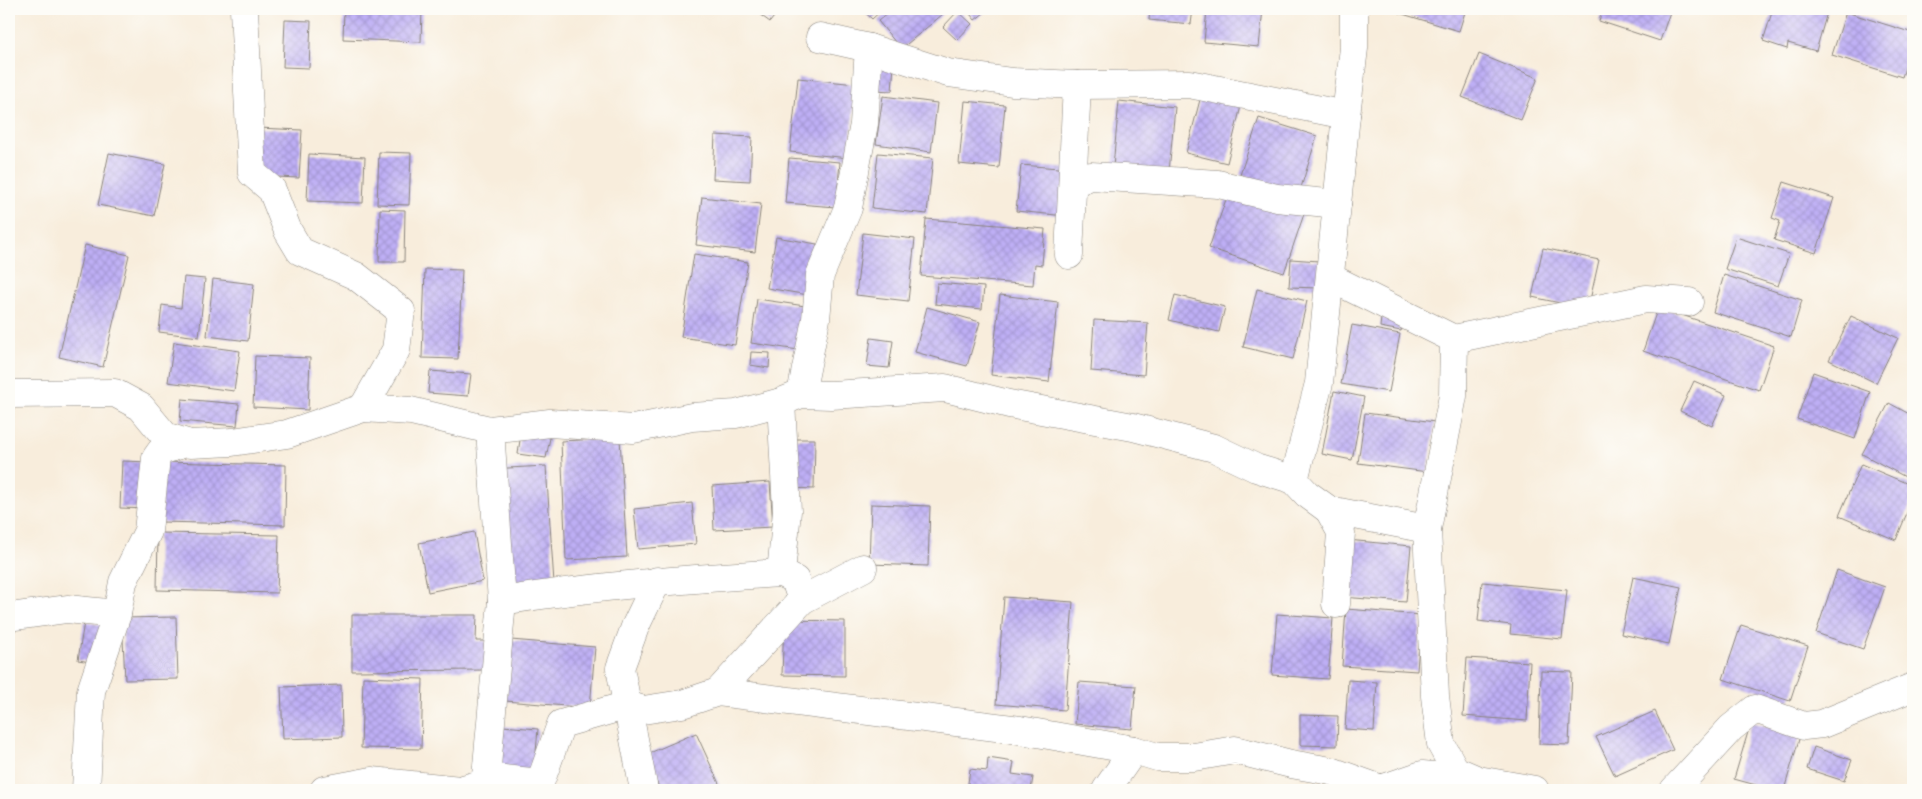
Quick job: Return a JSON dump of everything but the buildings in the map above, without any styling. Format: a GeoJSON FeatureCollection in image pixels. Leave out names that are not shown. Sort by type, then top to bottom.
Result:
{"type":"FeatureCollection","features":[{"type":"Feature","properties":{"kind":"street"},"geometry":{"type":"LineString","coordinates":[[244,9],[252,173],[272,190],[288,231],[300,252],[356,276],[401,311],[396,350],[363,408]]}},
{"type":"Feature","properties":{"kind":"street"},"geometry":{"type":"LineString","coordinates":[[1294,480],[1319,383],[1354,48],[1354,9]]}},
{"type":"Feature","properties":{"kind":"street"},"geometry":{"type":"LineString","coordinates":[[820,37],[869,48],[948,73],[1012,82],[1077,85],[1189,84],[1346,116]]}},
{"type":"Feature","properties":{"kind":"street"},"geometry":{"type":"LineString","coordinates":[[781,573],[791,398],[816,319],[820,275],[848,208],[864,124],[869,48]]}},
{"type":"Feature","properties":{"kind":"street"},"geometry":{"type":"LineString","coordinates":[[1069,255],[1077,85]]}},
{"type":"Feature","properties":{"kind":"street"},"geometry":{"type":"LineString","coordinates":[[1073,183],[1091,176],[1218,184],[1277,198],[1337,204]]}},
{"type":"Feature","properties":{"kind":"street"},"geometry":{"type":"LineString","coordinates":[[1331,278],[1454,339],[1646,299],[1690,302]]}},
{"type":"Feature","properties":{"kind":"street"},"geometry":{"type":"LineString","coordinates":[[1454,339],[1453,396],[1427,529],[1435,696],[1441,744],[1455,770],[1478,780]]}},
{"type":"Feature","properties":{"kind":"street"},"geometry":{"type":"LineString","coordinates":[[9,394],[116,394],[141,408],[165,436],[190,444],[232,442],[287,434],[363,408],[411,411],[490,430],[550,423],[633,429],[692,417],[736,414],[791,398],[945,388],[1009,404],[1133,427],[1214,448],[1256,468],[1294,480],[1307,494],[1329,510],[1427,529]]}},
{"type":"Feature","properties":{"kind":"street"},"geometry":{"type":"LineString","coordinates":[[483,784],[502,601],[490,430]]}},
{"type":"Feature","properties":{"kind":"street"},"geometry":{"type":"LineString","coordinates":[[86,790],[91,690],[116,614],[123,582],[148,531],[156,458],[162,451],[186,443]]}},
{"type":"Feature","properties":{"kind":"street"},"geometry":{"type":"LineString","coordinates":[[1329,510],[1341,532],[1336,604]]}},
{"type":"Feature","properties":{"kind":"street"},"geometry":{"type":"LineString","coordinates":[[718,692],[802,600],[863,568]]}},
{"type":"Feature","properties":{"kind":"street"},"geometry":{"type":"LineString","coordinates":[[502,601],[568,590],[657,581],[781,573],[795,580],[802,600]]}},
{"type":"Feature","properties":{"kind":"street"},"geometry":{"type":"LineString","coordinates":[[644,790],[620,668],[634,628],[657,581]]}},
{"type":"Feature","properties":{"kind":"street"},"geometry":{"type":"LineString","coordinates":[[9,617],[67,609],[116,614]]}},
{"type":"Feature","properties":{"kind":"street"},"geometry":{"type":"LineString","coordinates":[[1674,790],[1731,728],[1755,709],[1804,726],[1822,724],[1913,687]]}},
{"type":"Feature","properties":{"kind":"street"},"geometry":{"type":"LineString","coordinates":[[324,790],[372,781],[460,790],[483,784],[540,783],[561,724],[628,705],[643,710],[682,704],[718,692],[1020,730],[1134,750],[1157,757],[1194,757],[1235,750],[1291,764],[1331,771],[1382,790],[1422,775],[1478,780],[1536,790]]}},
{"type":"Feature","properties":{"kind":"street"},"geometry":{"type":"LineString","coordinates":[[1106,790],[1134,750]]}}]}
